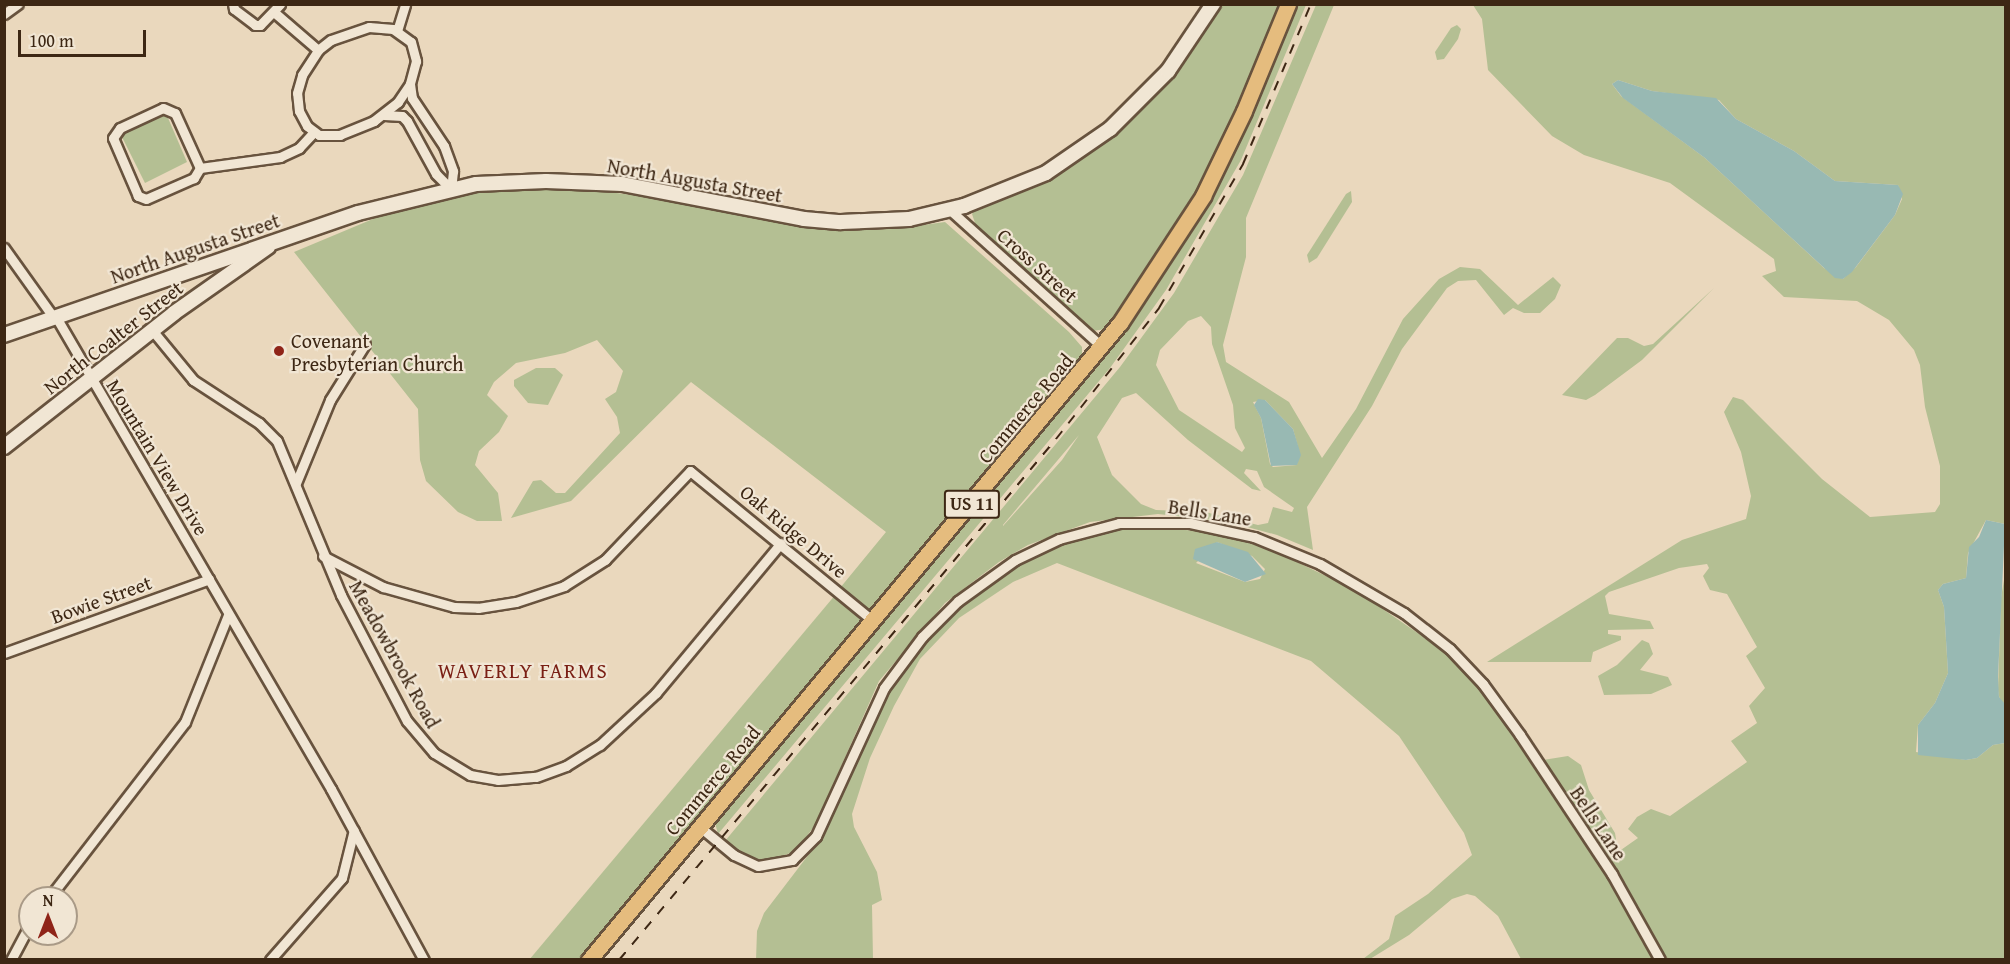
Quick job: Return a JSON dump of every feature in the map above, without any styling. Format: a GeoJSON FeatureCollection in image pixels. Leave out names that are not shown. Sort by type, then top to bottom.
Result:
{"type":"FeatureCollection","features":[{"type":"Feature","properties":{"kind":"main road","name":"North Augusta Street"},"geometry":{"type":"LineString","coordinates":[[4,335],[389,203],[451,189],[546,181],[622,184],[804,219],[841,222],[901,220],[950,210],[1036,179],[1102,136],[1168,71],[1213,4]]}},
{"type":"Feature","properties":{"kind":"main road","name":"Commerce Road"},"geometry":{"type":"LineString","coordinates":[[589,960],[1102,347],[1158,269],[1203,196],[1288,4]]}},
{"type":"Feature","properties":{"kind":"main road","name":"North Coalter Street"},"geometry":{"type":"LineString","coordinates":[[4,447],[90,377],[278,240]]}},
{"type":"Feature","properties":{"kind":"street"},"geometry":{"type":"LineString","coordinates":[[4,14],[18,4]]}},
{"type":"Feature","properties":{"kind":"street"},"geometry":{"type":"LineString","coordinates":[[233,4],[234,9],[255,25],[277,9],[318,50]]}},
{"type":"Feature","properties":{"kind":"street"},"geometry":{"type":"LineString","coordinates":[[398,31],[405,4]]}},
{"type":"Feature","properties":{"kind":"street"},"geometry":{"type":"LineString","coordinates":[[410,84],[384,115],[340,135],[324,136],[314,132],[300,113],[297,93],[302,75],[318,50],[359,28],[398,31],[411,42],[415,53],[410,84],[412,98],[444,146],[453,171],[451,189]]}},
{"type":"Feature","properties":{"kind":"street"},"geometry":{"type":"LineString","coordinates":[[169,108],[200,168],[194,178],[146,199],[138,196],[114,137],[120,128],[169,108]]}},
{"type":"Feature","properties":{"kind":"street"},"geometry":{"type":"LineString","coordinates":[[384,115],[402,116],[407,121],[436,174],[451,189]]}},
{"type":"Feature","properties":{"kind":"street"},"geometry":{"type":"LineString","coordinates":[[200,168],[280,157],[303,145],[314,132]]}},
{"type":"Feature","properties":{"kind":"street","name":"Cross Street"},"geometry":{"type":"LineString","coordinates":[[950,210],[1102,347]]}},
{"type":"Feature","properties":{"kind":"street","name":"Mountain View Drive"},"geometry":{"type":"LineString","coordinates":[[4,249],[55,318],[90,377],[354,831],[424,960]]}},
{"type":"Feature","properties":{"kind":"street","name":"Meadowbrook Road"},"geometry":{"type":"LineString","coordinates":[[153,330],[193,380],[274,437],[296,483],[323,556],[418,737],[461,771],[488,779],[514,780],[566,766],[620,729],[656,693],[781,543]]}},
{"type":"Feature","properties":{"kind":"street"},"geometry":{"type":"LineString","coordinates":[[296,483],[330,400],[365,344]]}},
{"type":"Feature","properties":{"kind":"street","name":"Oak Ridge Drive"},"geometry":{"type":"LineString","coordinates":[[323,556],[383,587],[454,607],[478,608],[516,602],[564,586],[605,560],[690,471],[781,543],[873,621]]}},
{"type":"Feature","properties":{"kind":"street","name":"Bells Lane"},"geometry":{"type":"LineString","coordinates":[[700,827],[734,855],[758,866],[792,860],[816,836],[884,688],[922,637],[958,601],[1015,560],[1059,539],[1128,522],[1190,523],[1254,537],[1313,561],[1377,596],[1450,649],[1483,684],[1520,735],[1612,874],[1660,960]]}},
{"type":"Feature","properties":{"kind":"street","name":"Bowie Street"},"geometry":{"type":"LineString","coordinates":[[4,653],[209,579]]}},
{"type":"Feature","properties":{"kind":"street"},"geometry":{"type":"LineString","coordinates":[[58,886],[185,722],[228,615]]}},
{"type":"Feature","properties":{"kind":"street"},"geometry":{"type":"LineString","coordinates":[[270,960],[342,878],[354,831]]}},
{"type":"Feature","properties":{"kind":"street"},"geometry":{"type":"LineString","coordinates":[[11,960],[19,946]]}},
{"type":"Feature","properties":{"kind":"green space"},"geometry":{"type":"Polygon","coordinates":[[[1217,5],[1281,5],[1235,115],[1191,203],[1106,329],[1092,331],[976,226],[972,214],[976,208],[1101,143],[1217,5]]]}},
{"type":"Feature","properties":{"kind":"green space"},"geometry":{"type":"Polygon","coordinates":[[[1293,5],[1306,5],[1241,160],[1166,290],[1110,368],[718,834],[714,819],[1049,421],[1152,287],[1293,5]]]}},
{"type":"Feature","properties":{"kind":"green space"},"geometry":{"type":"Polygon","coordinates":[[[1316,5],[1334,5],[1246,218],[1246,257],[1223,345],[1226,362],[1289,402],[1322,458],[1356,409],[1403,319],[1439,279],[1460,267],[1480,269],[1518,305],[1553,277],[1561,285],[1555,299],[1540,313],[1524,313],[1513,308],[1504,315],[1476,280],[1458,281],[1447,288],[1402,349],[1372,406],[1307,507],[1313,550],[1277,535],[1229,522],[1158,514],[1090,522],[1028,545],[999,562],[945,603],[879,681],[815,825],[796,851],[768,861],[754,859],[732,847],[725,841],[1120,367],[1174,293],[1243,175],[1316,5]],[[1201,316],[1188,321],[1160,350],[1156,365],[1179,410],[1242,452],[1245,448],[1235,428],[1233,405],[1212,344],[1211,327],[1201,316]],[[1136,393],[1122,398],[1097,437],[1112,475],[1141,504],[1156,510],[1205,512],[1258,525],[1268,523],[1273,507],[1292,512],[1294,508],[1264,487],[1257,471],[1246,469],[1244,473],[1261,491],[1252,489],[1188,440],[1136,393]],[[1265,400],[1253,402],[1261,418],[1270,464],[1273,467],[1297,465],[1298,447],[1293,429],[1265,400]],[[1079,435],[1003,525],[1062,460],[1079,435]]]}},
{"type":"Feature","properties":{"kind":"green space"},"geometry":{"type":"Polygon","coordinates":[[[1473,5],[2005,5],[2005,524],[1986,520],[1968,553],[1966,578],[1943,584],[1938,590],[1944,607],[1948,673],[1935,703],[1918,725],[1916,752],[1966,760],[1977,758],[1993,745],[2005,743],[2005,959],[1667,959],[1610,858],[1543,760],[1568,756],[1581,765],[1589,790],[1615,833],[1618,852],[1638,838],[1628,829],[1637,817],[1651,809],[1670,816],[1747,762],[1731,741],[1757,723],[1749,706],[1765,688],[1746,656],[1757,647],[1727,594],[1710,590],[1703,576],[1709,568],[1707,564],[1679,568],[1609,592],[1605,596],[1609,614],[1650,621],[1654,629],[1608,630],[1608,634],[1621,636],[1621,640],[1593,652],[1591,662],[1487,662],[1682,540],[1746,519],[1751,496],[1741,452],[1724,412],[1733,397],[1743,400],[1822,479],[1870,517],[1935,512],[1940,504],[1940,466],[1925,407],[1920,365],[1914,350],[1889,320],[1857,301],[1784,297],[1762,276],[1776,271],[1774,259],[1670,183],[1584,155],[1552,136],[1488,70],[1482,19],[1473,5]],[[1618,80],[1612,84],[1621,96],[1705,158],[1824,268],[1843,279],[1856,267],[1895,215],[1902,199],[1898,185],[1835,181],[1794,151],[1736,119],[1719,100],[1652,91],[1618,80]]]}},
{"type":"Feature","properties":{"kind":"green space"},"geometry":{"type":"Polygon","coordinates":[[[1457,25],[1461,29],[1458,39],[1444,59],[1437,60],[1435,52],[1451,28],[1457,25]]]}},
{"type":"Feature","properties":{"kind":"green space"},"geometry":{"type":"Polygon","coordinates":[[[162,114],[168,118],[187,162],[145,183],[121,135],[162,114]]]}},
{"type":"Feature","properties":{"kind":"green space"},"geometry":{"type":"Polygon","coordinates":[[[514,189],[601,191],[648,197],[825,230],[893,229],[945,222],[1069,332],[1082,347],[1082,358],[873,609],[864,607],[840,588],[886,532],[691,382],[571,501],[511,518],[533,481],[541,480],[556,493],[565,493],[620,433],[617,417],[605,399],[616,392],[623,371],[597,340],[565,353],[516,363],[494,382],[487,395],[508,416],[499,432],[479,451],[475,465],[498,493],[502,521],[477,521],[458,512],[426,481],[420,460],[418,409],[294,252],[392,211],[459,195],[514,189]]]}},
{"type":"Feature","properties":{"kind":"green space"},"geometry":{"type":"Polygon","coordinates":[[[1351,191],[1352,202],[1317,258],[1309,263],[1307,255],[1346,194],[1351,191]]]}},
{"type":"Feature","properties":{"kind":"green space"},"geometry":{"type":"Polygon","coordinates":[[[1714,288],[1642,360],[1595,395],[1586,400],[1562,395],[1617,338],[1628,338],[1644,346],[1653,344],[1714,288]]]}},
{"type":"Feature","properties":{"kind":"green space"},"geometry":{"type":"Polygon","coordinates":[[[536,368],[555,368],[563,375],[548,405],[528,403],[514,386],[514,380],[536,368]]]}},
{"type":"Feature","properties":{"kind":"green space"},"geometry":{"type":"Polygon","coordinates":[[[1133,527],[1203,531],[1268,548],[1355,590],[1457,660],[1503,714],[1571,824],[1601,864],[1654,959],[1521,959],[1498,916],[1475,896],[1467,894],[1452,899],[1409,935],[1370,959],[1363,959],[1389,939],[1395,916],[1428,894],[1472,855],[1464,833],[1399,736],[1311,661],[1057,563],[1013,582],[959,618],[920,659],[894,706],[870,758],[852,814],[854,827],[877,872],[882,900],[872,905],[873,959],[756,960],[757,931],[764,913],[819,841],[882,700],[916,650],[942,621],[990,579],[1035,553],[1086,535],[1133,527]],[[1217,542],[1196,563],[1245,582],[1260,579],[1265,569],[1252,556],[1217,542]]]}},
{"type":"Feature","properties":{"kind":"green space"},"geometry":{"type":"Polygon","coordinates":[[[2005,574],[2005,704],[2000,701],[1998,690],[2001,598],[2005,574]]]}},
{"type":"Feature","properties":{"kind":"green space"},"geometry":{"type":"Polygon","coordinates":[[[836,594],[862,617],[861,626],[580,959],[529,960],[836,594]]]}},
{"type":"Feature","properties":{"kind":"green space"},"geometry":{"type":"Polygon","coordinates":[[[1642,640],[1649,643],[1653,654],[1640,670],[1668,677],[1672,685],[1651,694],[1604,695],[1598,676],[1617,665],[1642,640]]]}},
{"type":"Feature","properties":{"kind":"water"},"geometry":{"type":"Polygon","coordinates":[[[1618,80],[1652,91],[1716,98],[1736,119],[1794,151],[1835,181],[1898,185],[1903,194],[1895,215],[1852,272],[1843,279],[1835,278],[1705,158],[1623,98],[1612,84],[1618,80]]]}},
{"type":"Feature","properties":{"kind":"water"},"geometry":{"type":"Polygon","coordinates":[[[1258,399],[1265,400],[1293,429],[1301,455],[1297,465],[1271,466],[1261,418],[1254,405],[1258,399]]]}},
{"type":"Feature","properties":{"kind":"water"},"geometry":{"type":"Polygon","coordinates":[[[1986,520],[2005,524],[1998,677],[1999,697],[2005,704],[2005,743],[1993,745],[1977,758],[1966,760],[1918,755],[1918,725],[1935,703],[1948,673],[1944,607],[1938,590],[1943,584],[1966,578],[1969,547],[1979,537],[1986,520]]]}},
{"type":"Feature","properties":{"kind":"water"},"geometry":{"type":"Polygon","coordinates":[[[1217,542],[1248,552],[1266,574],[1245,582],[1193,559],[1195,549],[1217,542]]]}},
{"type":"Feature","properties":{"kind":"railway"},"geometry":{"type":"LineString","coordinates":[[619,960],[1056,439],[1159,308],[1243,164],[1311,4]]}},
{"type":"Feature","properties":{"kind":"place","name":"Covenant Presbyterian Church"},"geometry":{"type":"Point","coordinates":[279,351]}},
{"type":"Feature","properties":{"kind":"district","name":"WAVERLY FARMS"},"geometry":{"type":"Point","coordinates":[523,671]}}]}
